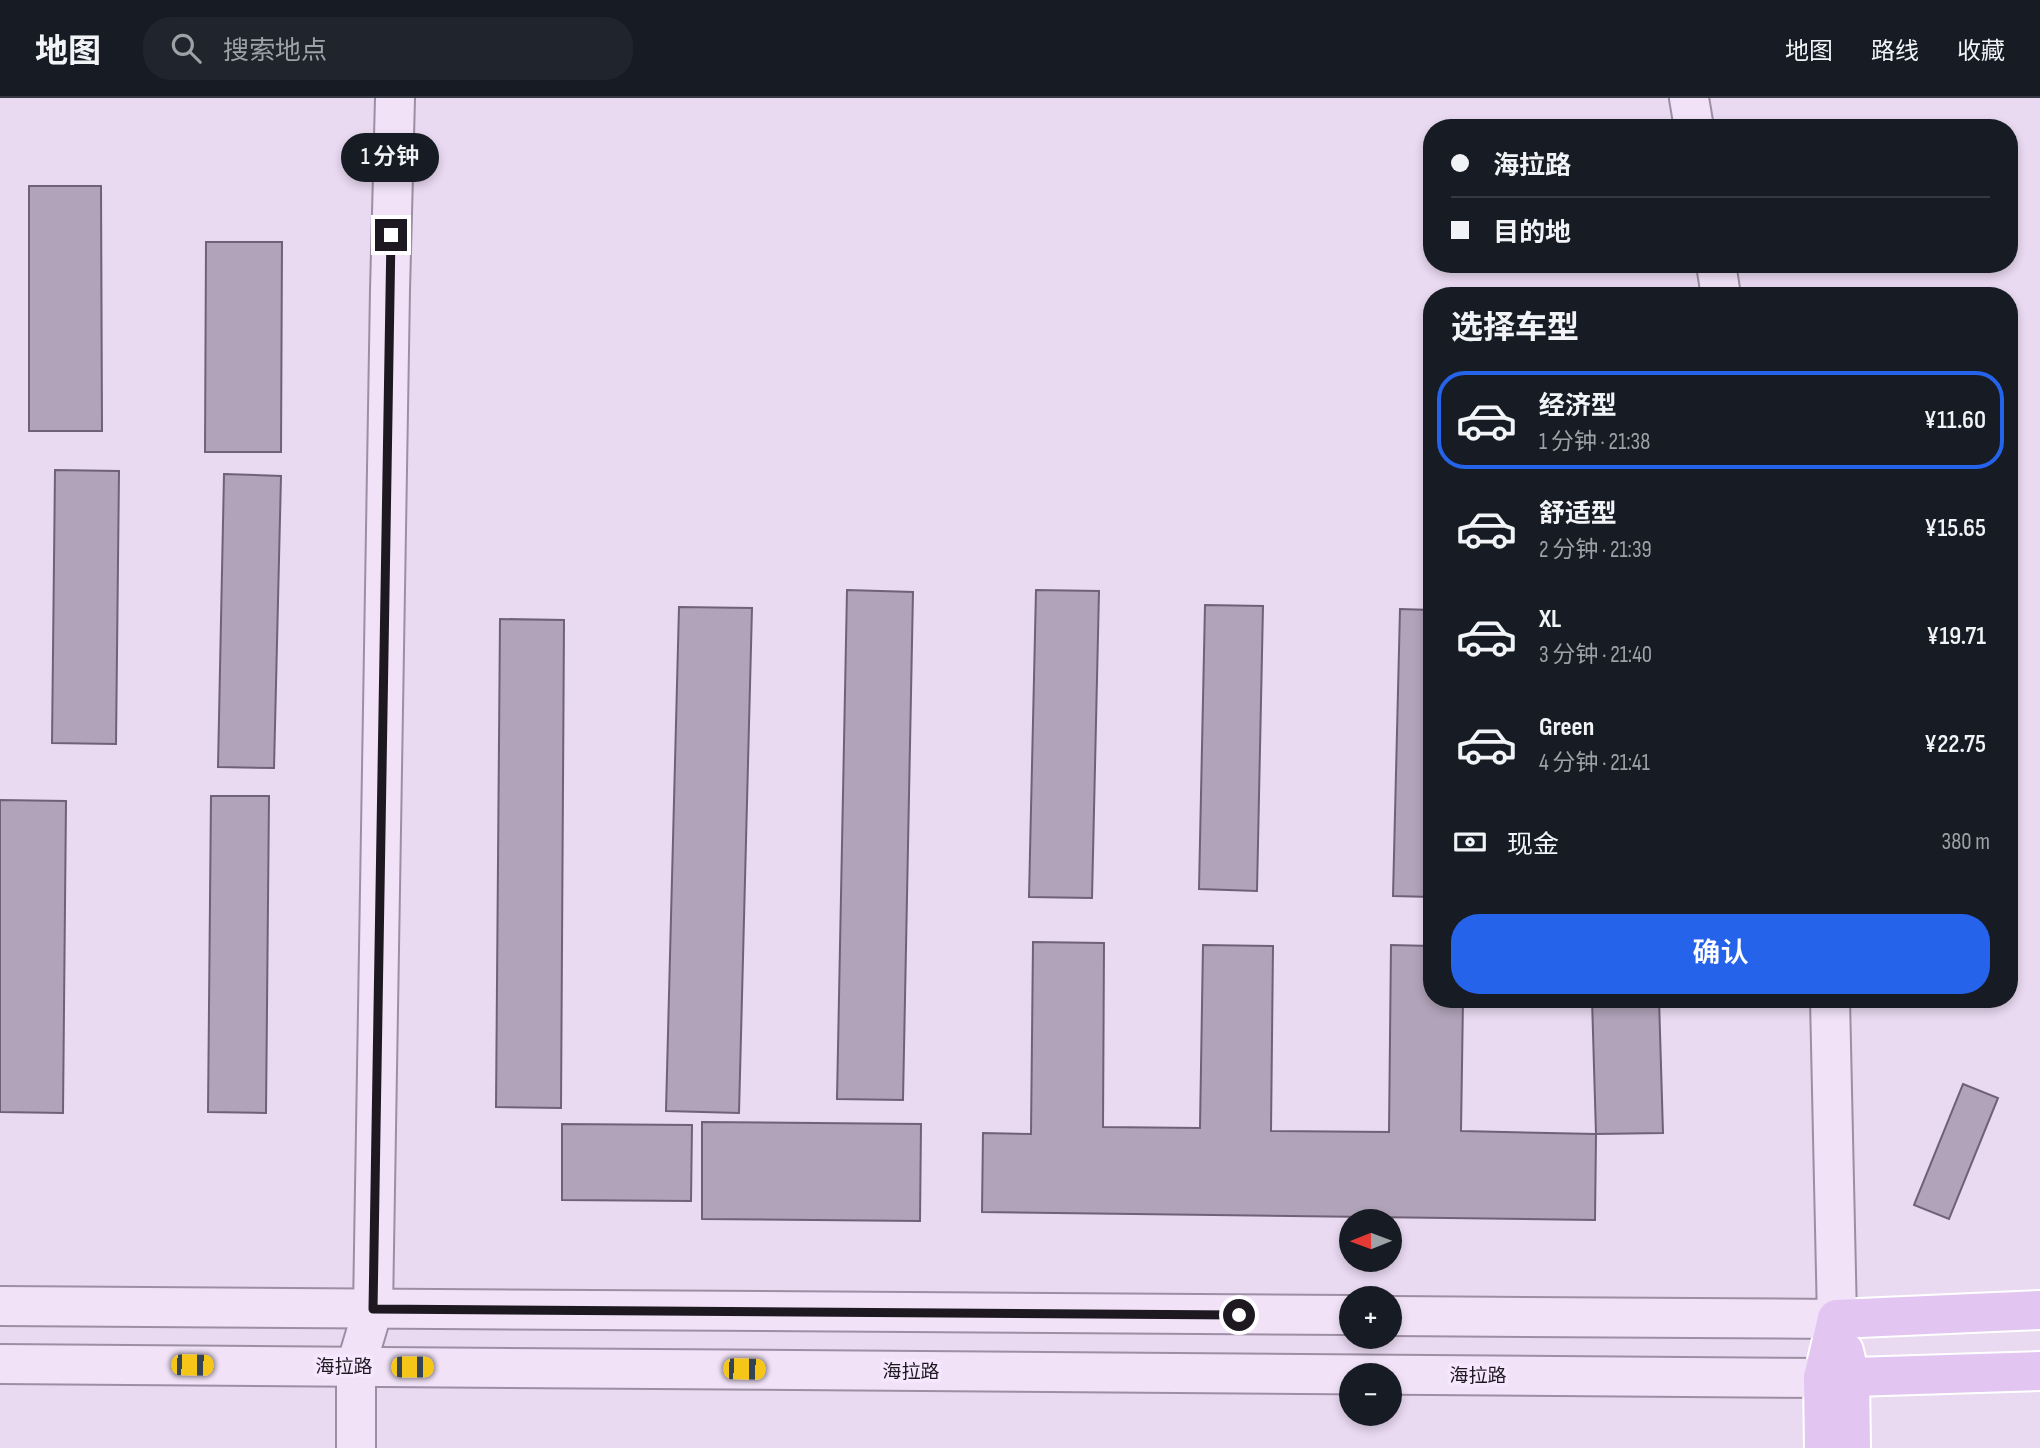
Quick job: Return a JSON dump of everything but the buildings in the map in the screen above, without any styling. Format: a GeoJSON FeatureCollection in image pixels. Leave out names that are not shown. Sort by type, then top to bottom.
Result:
{"type":"FeatureCollection","features":[{"type":"Feature","properties":{"kind":"main road"},"geometry":{"type":"LineString","coordinates":[[356,1448],[356,1366],[373,1309],[395,98]]}},
{"type":"Feature","properties":{"kind":"main road"},"geometry":{"type":"LineString","coordinates":[[1689,98],[1692,119]]}},
{"type":"Feature","properties":{"kind":"main road"},"geometry":{"type":"LineString","coordinates":[[1824,1448],[1836,1378],[1837,1319],[1830,1008]]}},
{"type":"Feature","properties":{"kind":"main road"},"geometry":{"type":"LineString","coordinates":[[0,1306],[1339,1315]]}},
{"type":"Feature","properties":{"kind":"main road"},"geometry":{"type":"LineString","coordinates":[[1402,1315],[1837,1319],[2040,1310]]}},
{"type":"Feature","properties":{"kind":"main road","name":"海拉路"},"geometry":{"type":"LineString","coordinates":[[0,1364],[1836,1378]]}},
{"type":"Feature","properties":{"kind":"main road"},"geometry":{"type":"LineString","coordinates":[[1836,1378],[2040,1371]]}},
{"type":"Feature","properties":{"kind":"main road"},"geometry":{"type":"LineString","coordinates":[[1836,1378],[1851,1448]]}},
{"type":"Feature","properties":{"kind":"route"},"geometry":{"type":"LineString","coordinates":[[391,235],[373,1309],[1239,1315]]}}]}
